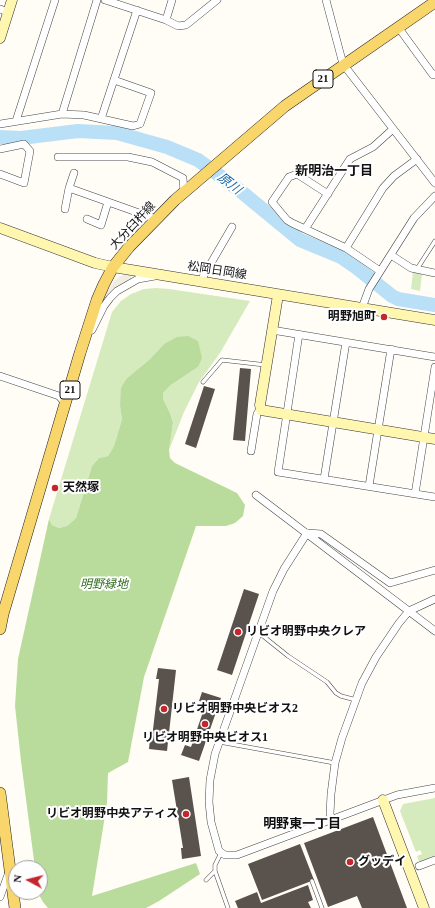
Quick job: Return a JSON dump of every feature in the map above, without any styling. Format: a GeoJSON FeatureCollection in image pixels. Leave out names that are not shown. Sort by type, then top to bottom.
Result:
{"type":"FeatureCollection","features":[{"type":"Feature","properties":{"kind":"main road","name":"大分臼杵線"},"geometry":{"type":"LineString","coordinates":[[0,630],[5,593],[66,404],[97,300],[113,268],[129,247],[156,219],[196,182],[285,106],[343,64],[435,2]]}},
{"type":"Feature","properties":{"kind":"main road"},"geometry":{"type":"LineString","coordinates":[[0,793],[9,860]]}},
{"type":"Feature","properties":{"kind":"street"},"geometry":{"type":"LineString","coordinates":[[0,38],[4,11],[12,0]]}},
{"type":"Feature","properties":{"kind":"street"},"geometry":{"type":"LineString","coordinates":[[16,121],[55,0]]}},
{"type":"Feature","properties":{"kind":"street"},"geometry":{"type":"LineString","coordinates":[[62,114],[97,0]]}},
{"type":"Feature","properties":{"kind":"street"},"geometry":{"type":"LineString","coordinates":[[105,0],[166,20],[178,26],[186,25],[217,0]]}},
{"type":"Feature","properties":{"kind":"street"},"geometry":{"type":"LineString","coordinates":[[166,20],[172,0]]}},
{"type":"Feature","properties":{"kind":"street"},"geometry":{"type":"LineString","coordinates":[[326,0],[343,64],[435,183]]}},
{"type":"Feature","properties":{"kind":"street"},"geometry":{"type":"LineString","coordinates":[[101,119],[137,10]]}},
{"type":"Feature","properties":{"kind":"street"},"geometry":{"type":"LineString","coordinates":[[398,27],[433,75],[435,74]]}},
{"type":"Feature","properties":{"kind":"street"},"geometry":{"type":"LineString","coordinates":[[0,124],[62,114],[84,115],[133,126],[140,124],[151,93],[114,80]]}},
{"type":"Feature","properties":{"kind":"street"},"geometry":{"type":"LineString","coordinates":[[305,229],[350,159],[373,147],[393,129]]}},
{"type":"Feature","properties":{"kind":"street"},"geometry":{"type":"LineString","coordinates":[[0,149],[24,144],[30,151],[24,183],[0,174]]}},
{"type":"Feature","properties":{"kind":"street"},"geometry":{"type":"LineString","coordinates":[[58,157],[128,157],[152,162],[183,178],[184,193]]}},
{"type":"Feature","properties":{"kind":"street"},"geometry":{"type":"LineString","coordinates":[[346,248],[383,188],[394,176],[417,159]]}},
{"type":"Feature","properties":{"kind":"street"},"geometry":{"type":"LineString","coordinates":[[65,209],[69,188],[74,173]]}},
{"type":"Feature","properties":{"kind":"street"},"geometry":{"type":"LineString","coordinates":[[328,194],[297,174],[290,177],[272,202],[287,220],[346,248],[380,272]]}},
{"type":"Feature","properties":{"kind":"street"},"geometry":{"type":"LineString","coordinates":[[69,188],[156,219]]}},
{"type":"Feature","properties":{"kind":"street"},"geometry":{"type":"LineString","coordinates":[[362,308],[368,288],[380,272],[414,218],[435,196]]}},
{"type":"Feature","properties":{"kind":"street"},"geometry":{"type":"LineString","coordinates":[[87,219],[101,225],[108,202]]}},
{"type":"Feature","properties":{"kind":"street"},"geometry":{"type":"LineString","coordinates":[[200,282],[232,227]]}},
{"type":"Feature","properties":{"kind":"street","name":"松岡日岡線"},"geometry":{"type":"LineString","coordinates":[[0,228],[95,263],[113,268],[435,320]]}},
{"type":"Feature","properties":{"kind":"street"},"geometry":{"type":"LineString","coordinates":[[391,255],[411,268],[435,273]]}},
{"type":"Feature","properties":{"kind":"street"},"geometry":{"type":"LineString","coordinates":[[80,353],[104,306],[117,291],[138,279],[151,276],[167,276]]}},
{"type":"Feature","properties":{"kind":"street"},"geometry":{"type":"LineString","coordinates":[[251,451],[257,414],[260,409],[278,295]]}},
{"type":"Feature","properties":{"kind":"street"},"geometry":{"type":"LineString","coordinates":[[272,330],[435,357]]}},
{"type":"Feature","properties":{"kind":"street"},"geometry":{"type":"LineString","coordinates":[[299,334],[278,472],[435,497]]}},
{"type":"Feature","properties":{"kind":"street"},"geometry":{"type":"LineString","coordinates":[[324,479],[346,342]]}},
{"type":"Feature","properties":{"kind":"street"},"geometry":{"type":"LineString","coordinates":[[369,486],[391,349]]}},
{"type":"Feature","properties":{"kind":"street"},"geometry":{"type":"LineString","coordinates":[[415,494],[435,368]]}},
{"type":"Feature","properties":{"kind":"street"},"geometry":{"type":"LineString","coordinates":[[0,376],[59,396],[66,404]]}},
{"type":"Feature","properties":{"kind":"street"},"geometry":{"type":"LineString","coordinates":[[260,409],[263,411],[286,415],[435,439]]}},
{"type":"Feature","properties":{"kind":"street"},"geometry":{"type":"LineString","coordinates":[[256,495],[435,631]]}},
{"type":"Feature","properties":{"kind":"street"},"geometry":{"type":"LineString","coordinates":[[307,533],[321,534],[390,583],[435,570]]}},
{"type":"Feature","properties":{"kind":"street"},"geometry":{"type":"LineString","coordinates":[[307,533],[284,569],[276,586],[258,632],[212,768],[209,802],[216,845],[221,853],[228,856],[237,855],[397,795],[435,788]]}},
{"type":"Feature","properties":{"kind":"street"},"geometry":{"type":"LineString","coordinates":[[332,820],[330,814],[331,794],[335,763],[342,738],[362,683],[376,657],[409,611],[435,599]]}},
{"type":"Feature","properties":{"kind":"street"},"geometry":{"type":"LineString","coordinates":[[383,800],[424,908]]}},
{"type":"Feature","properties":{"kind":"street"},"geometry":{"type":"LineString","coordinates":[[419,866],[435,860]]}},
{"type":"Feature","properties":{"kind":"street"},"geometry":{"type":"LineString","coordinates":[[0,896],[8,875]]}},
{"type":"Feature","properties":{"kind":"lane"},"geometry":{"type":"LineString","coordinates":[[416,270],[435,241]]}},
{"type":"Feature","properties":{"kind":"lane"},"geometry":{"type":"LineString","coordinates":[[204,382],[222,360],[266,366]]}},
{"type":"Feature","properties":{"kind":"lane"},"geometry":{"type":"LineString","coordinates":[[258,632],[288,656],[327,682],[336,693],[356,700]]}},
{"type":"Feature","properties":{"kind":"lane"},"geometry":{"type":"LineString","coordinates":[[220,742],[335,763]]}},
{"type":"Feature","properties":{"kind":"lane"},"geometry":{"type":"LineString","coordinates":[[221,853],[215,865],[215,871],[228,908]]}},
{"type":"Feature","properties":{"kind":"lane"},"geometry":{"type":"LineString","coordinates":[[206,880],[215,871]]}},
{"type":"Feature","properties":{"kind":"lane"},"geometry":{"type":"LineString","coordinates":[[312,881],[322,908]]}},
{"type":"Feature","properties":{"kind":"green space"},"geometry":{"type":"Polygon","coordinates":[[[413,272],[422,274],[420,291],[411,289],[413,272]]]}},
{"type":"Feature","properties":{"kind":"green space"},"geometry":{"type":"Polygon","coordinates":[[[156,288],[250,301],[220,353],[199,382],[184,412],[169,450],[173,423],[163,399],[163,393],[171,385],[198,367],[164,344],[149,360],[127,378],[120,406],[122,419],[114,446],[108,456],[99,458],[92,466],[76,518],[67,526],[59,528],[52,525],[49,519],[112,312],[121,301],[131,294],[144,289],[156,288]]]}},
{"type":"Feature","properties":{"kind":"green space","name":"明野緑地"},"geometry":{"type":"Polygon","coordinates":[[[188,336],[198,341],[202,358],[198,367],[171,385],[163,393],[163,399],[173,423],[169,450],[170,458],[175,463],[237,493],[245,505],[243,516],[235,523],[226,526],[196,526],[144,677],[128,762],[108,773],[107,803],[92,896],[196,863],[200,874],[146,908],[48,908],[42,900],[48,900],[48,860],[34,860],[15,706],[18,659],[49,519],[52,525],[59,528],[67,526],[76,518],[92,466],[99,458],[108,456],[114,446],[122,419],[120,406],[121,388],[127,378],[149,360],[164,344],[177,337],[188,336]]]}},
{"type":"Feature","properties":{"kind":"green space"},"geometry":{"type":"Polygon","coordinates":[[[435,798],[435,859],[420,864],[417,856],[422,854],[420,850],[416,852],[400,811],[403,804],[435,798]]]}},
{"type":"Feature","properties":{"kind":"shaded area"},"geometry":{"type":"Polygon","coordinates":[[[126,274],[131,275],[131,279],[115,288],[108,295],[106,294],[114,281],[126,274]]]}},
{"type":"Feature","properties":{"kind":"building"},"geometry":{"type":"Polygon","coordinates":[[[240,368],[251,369],[245,441],[233,440],[240,368]]]}},
{"type":"Feature","properties":{"kind":"building"},"geometry":{"type":"Polygon","coordinates":[[[204,386],[215,389],[196,448],[185,444],[204,386]]]}},
{"type":"Feature","properties":{"kind":"building","name":"リビオ明野中央クレア"},"geometry":{"type":"Polygon","coordinates":[[[244,589],[259,594],[232,675],[217,670],[244,589]]]}},
{"type":"Feature","properties":{"kind":"building","name":"リビオ明野中央ビオス2"},"geometry":{"type":"Polygon","coordinates":[[[158,668],[176,670],[167,751],[149,749],[150,738],[152,738],[159,679],[156,679],[158,668]]]}},
{"type":"Feature","properties":{"kind":"building","name":"リビオ明野中央ビオス1"},"geometry":{"type":"Polygon","coordinates":[[[202,692],[221,698],[199,761],[181,755],[185,745],[191,747],[206,703],[199,701],[202,692]]]}},
{"type":"Feature","properties":{"kind":"building","name":"リビオ明野中央アティス"},"geometry":{"type":"Polygon","coordinates":[[[189,777],[201,856],[182,859],[181,848],[183,848],[172,780],[189,777]]]}},
{"type":"Feature","properties":{"kind":"building","name":"グッデイ"},"geometry":{"type":"Polygon","coordinates":[[[373,817],[407,908],[362,908],[357,896],[328,907],[304,843],[373,817]]]}},
{"type":"Feature","properties":{"kind":"building"},"geometry":{"type":"Polygon","coordinates":[[[300,844],[314,880],[262,900],[248,864],[300,844]]]}},
{"type":"Feature","properties":{"kind":"building"},"geometry":{"type":"Polygon","coordinates":[[[308,885],[313,900],[308,902],[311,908],[238,908],[235,901],[257,892],[261,903],[308,885]]]}},
{"type":"Feature","properties":{"kind":"waterway","name":"原川"},"geometry":{"type":"LineString","coordinates":[[0,137],[21,138],[78,131],[117,133],[167,147],[198,160],[238,189],[300,240],[341,257],[392,296],[398,299],[435,305]]}},
{"type":"Feature","properties":{"kind":"place","name":"明野旭町"},"geometry":{"type":"Point","coordinates":[384,317]}},
{"type":"Feature","properties":{"kind":"place","name":"天然塚"},"geometry":{"type":"Point","coordinates":[55,488]}},
{"type":"Feature","properties":{"kind":"place","name":"リビオ明野中央クレア"},"geometry":{"type":"Point","coordinates":[238,632]}},
{"type":"Feature","properties":{"kind":"place","name":"リビオ明野中央ビオス2"},"geometry":{"type":"Point","coordinates":[164,709]}},
{"type":"Feature","properties":{"kind":"place","name":"リビオ明野中央ビオス1"},"geometry":{"type":"Point","coordinates":[205,724]}},
{"type":"Feature","properties":{"kind":"place","name":"リビオ明野中央アティス"},"geometry":{"type":"Point","coordinates":[186,814]}},
{"type":"Feature","properties":{"kind":"place","name":"グッデイ"},"geometry":{"type":"Point","coordinates":[350,862]}},
{"type":"Feature","properties":{"kind":"district","name":"新明治一丁目"},"geometry":{"type":"Point","coordinates":[334,172]}},
{"type":"Feature","properties":{"kind":"district","name":"明野東一丁目"},"geometry":{"type":"Point","coordinates":[302,825]}}]}
